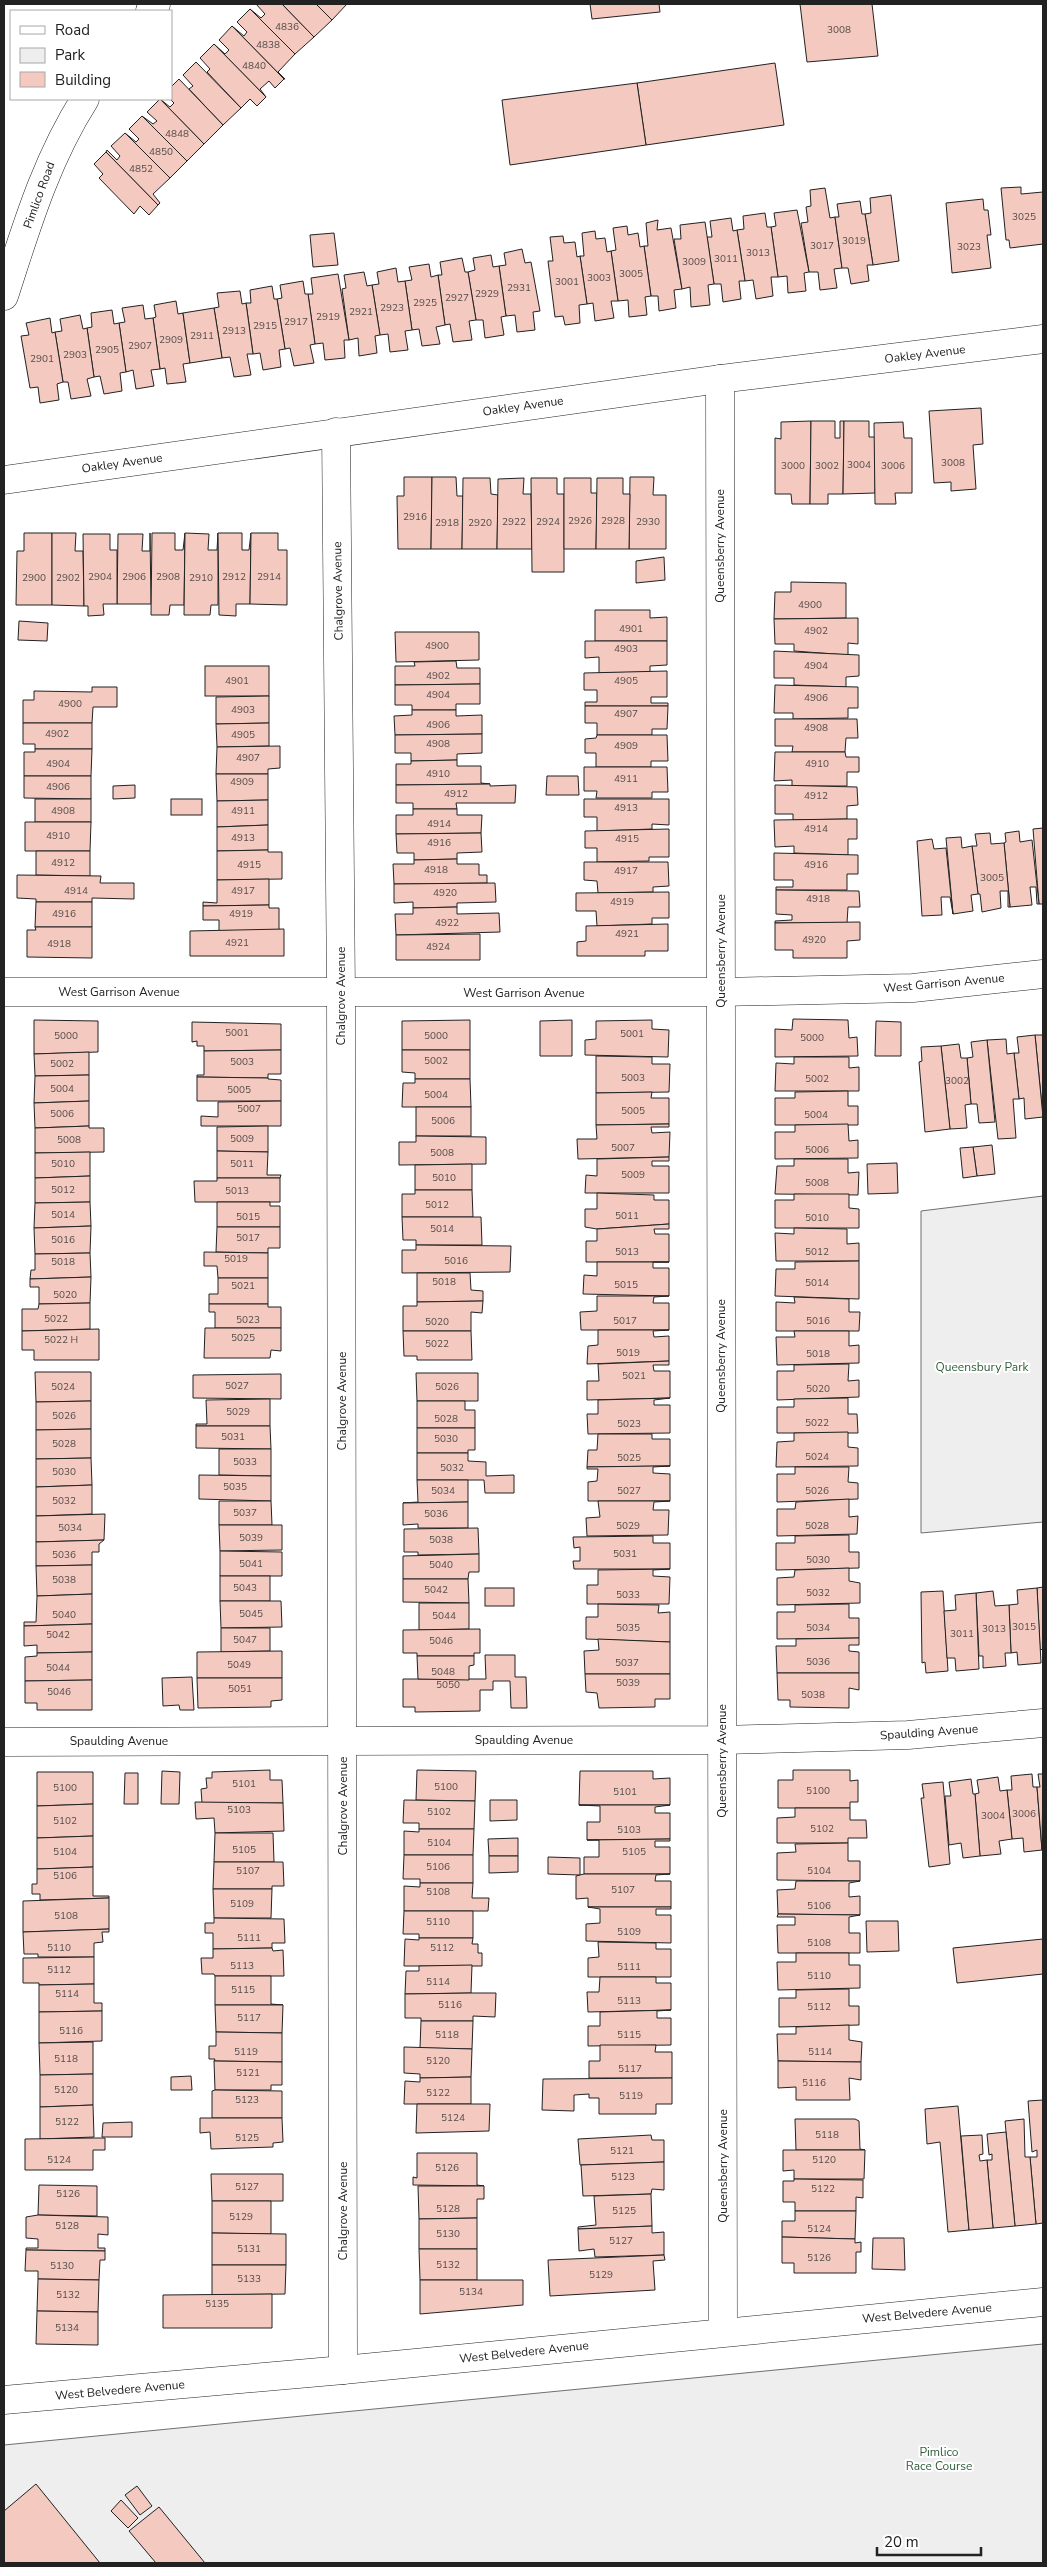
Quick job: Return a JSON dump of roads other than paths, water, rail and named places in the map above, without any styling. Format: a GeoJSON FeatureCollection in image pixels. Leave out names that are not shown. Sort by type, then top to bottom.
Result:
{"type":"FeatureCollection","features":[{"type":"Feature","properties":{"kind":"street","name":"Pimlico Road"},"geometry":{"type":"LineString","coordinates":[[4,296],[46,173],[59,144],[84,100]]}},
{"type":"Feature","properties":{"kind":"street","name":"Oakley Avenue"},"geometry":{"type":"LineString","coordinates":[[4,480],[720,379],[1043,339]]}},
{"type":"Feature","properties":{"kind":"street","name":"Queensberry Avenue"},"geometry":{"type":"LineString","coordinates":[[720,379],[723,2332]]}},
{"type":"Feature","properties":{"kind":"street","name":"Chalgrove Avenue"},"geometry":{"type":"LineString","coordinates":[[336,432],[341,993],[343,2370]]}},
{"type":"Feature","properties":{"kind":"street","name":"West Garrison Avenue"},"geometry":{"type":"LineString","coordinates":[[4,992],[721,992],[913,988],[1043,974]]}},
{"type":"Feature","properties":{"kind":"street","name":"Spaulding Avenue"},"geometry":{"type":"LineString","coordinates":[[4,1742],[722,1740],[908,1734],[1043,1723]]}},
{"type":"Feature","properties":{"kind":"street","name":"West Belvedere Avenue"},"geometry":{"type":"LineString","coordinates":[[4,2400],[343,2370],[1043,2302]]}},
{"type":"Feature","properties":{"kind":"park label","name":"Queensbury Park"},"geometry":{"type":"Point","coordinates":[982,1367]}},
{"type":"Feature","properties":{"kind":"park label","name":"Pimlico Race Course"},"geometry":{"type":"Point","coordinates":[939,2459]}}]}
